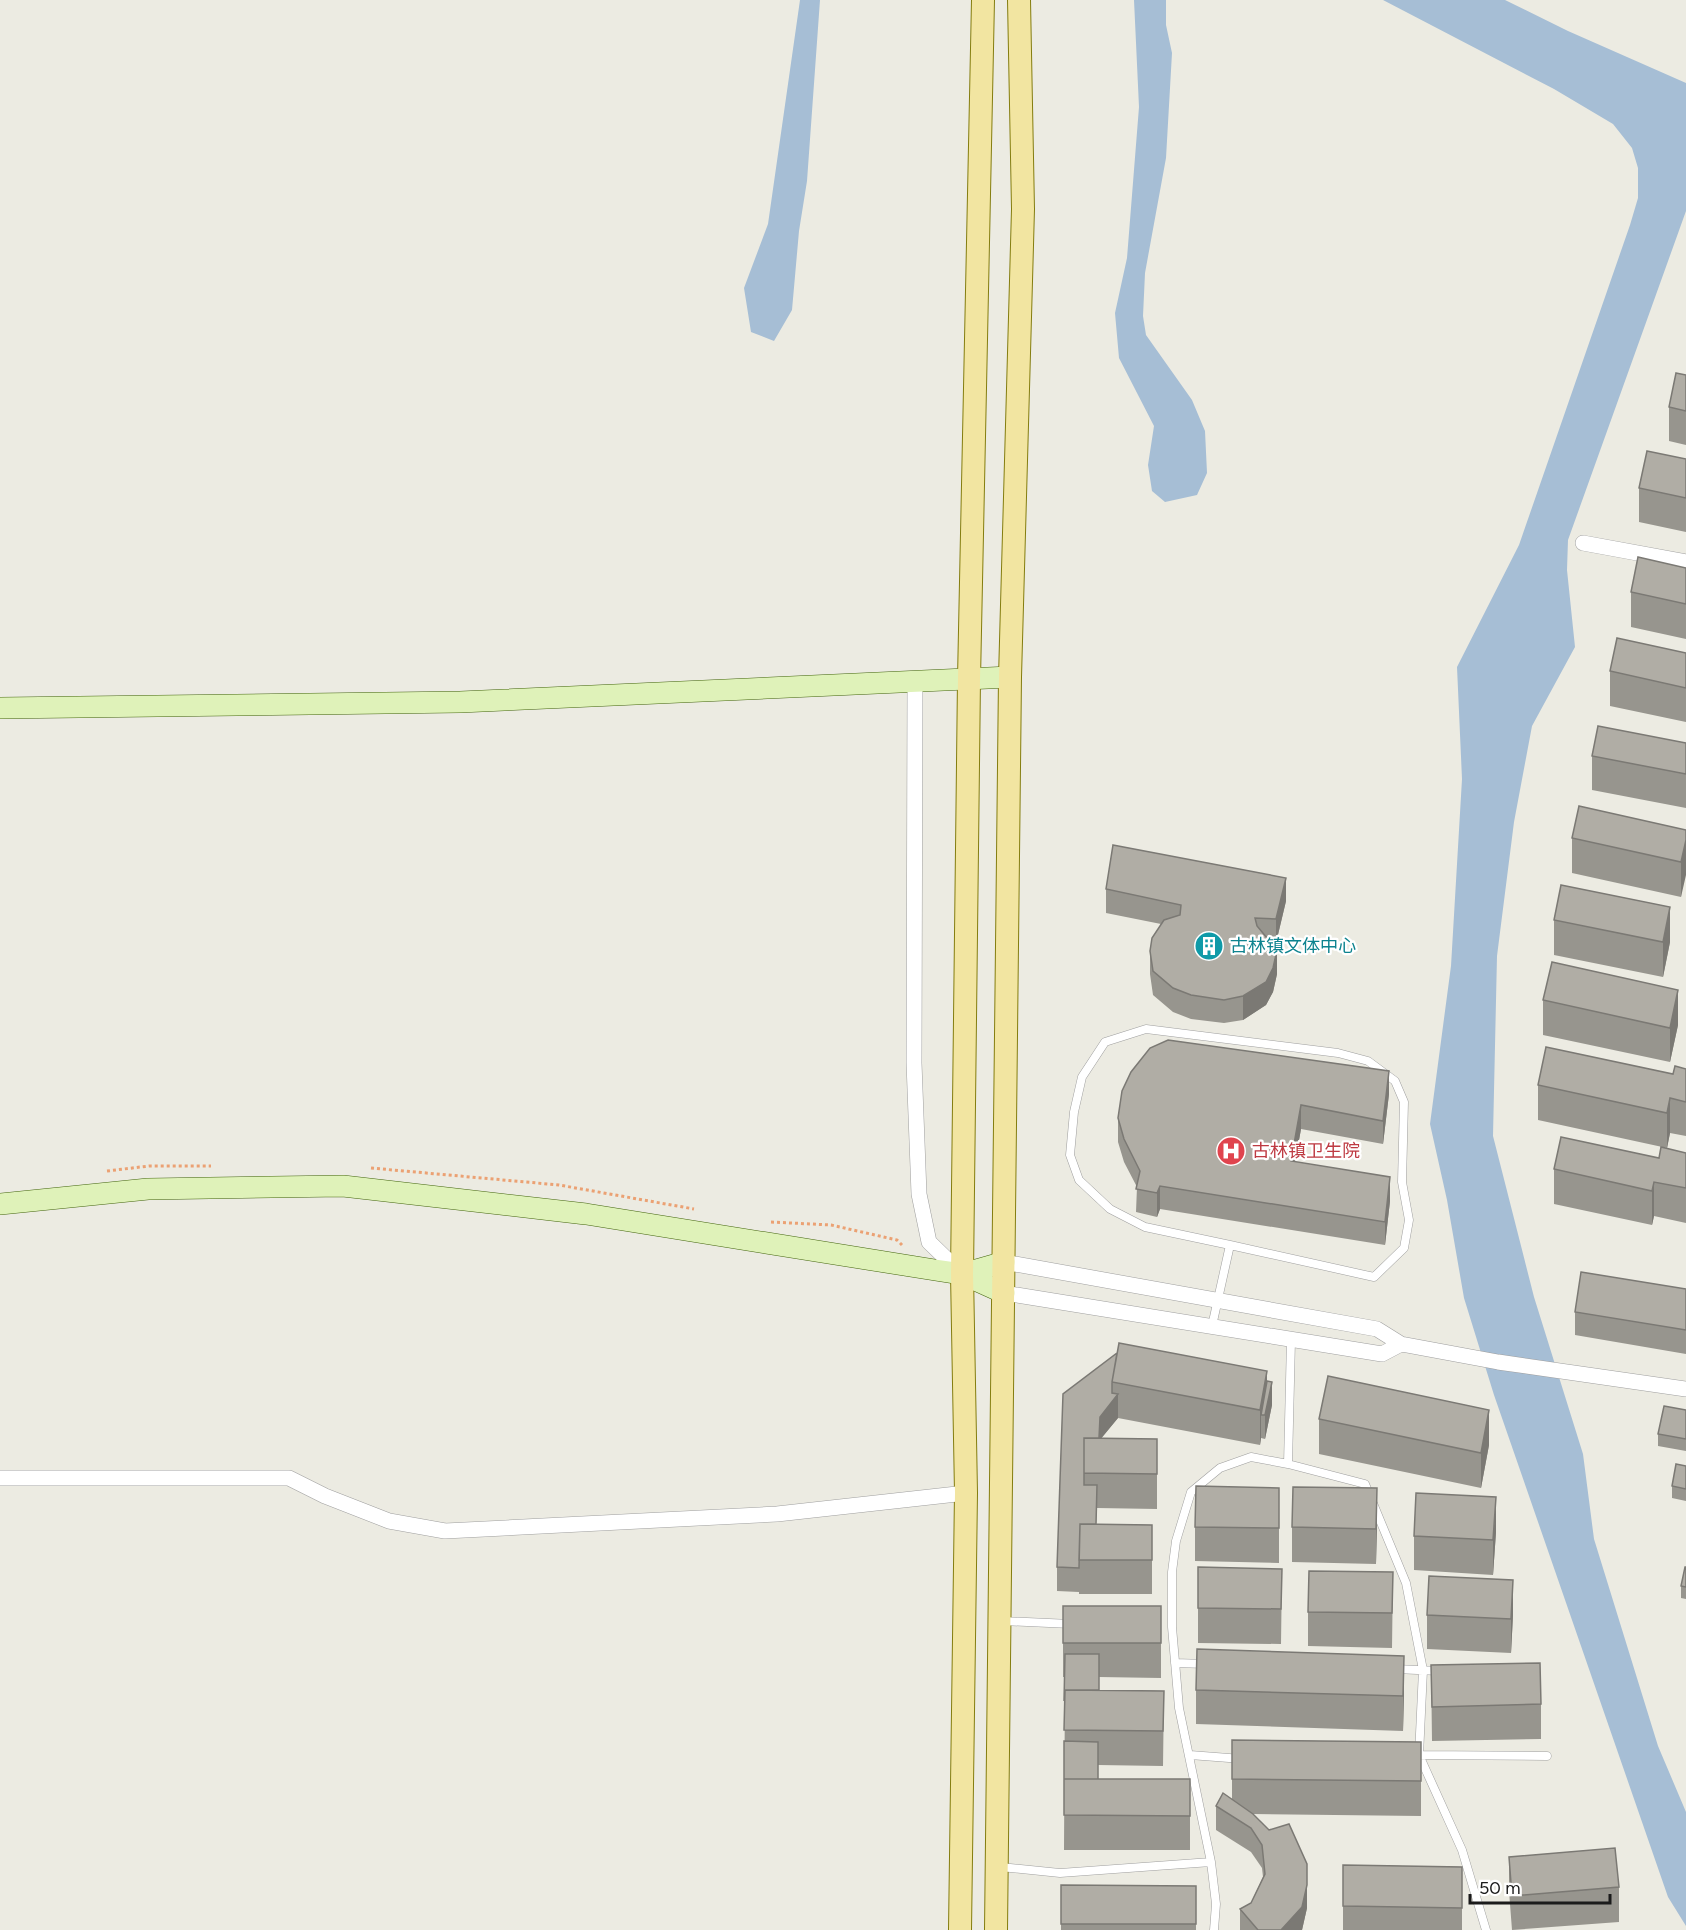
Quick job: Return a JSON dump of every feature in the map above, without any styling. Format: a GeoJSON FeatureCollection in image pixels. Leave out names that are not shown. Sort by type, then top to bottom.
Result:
{"type":"FeatureCollection","features":[{"type":"Feature","properties":{"kind":"main road"},"geometry":{"type":"LineString","coordinates":[[960,1930],[966,1493],[962,1275],[969,679],[983,0]]}},
{"type":"Feature","properties":{"kind":"main road"},"geometry":{"type":"LineString","coordinates":[[996,1930],[1010,677],[1023,209],[1019,0]]}},
{"type":"Feature","properties":{"kind":"main road"},"geometry":{"type":"LineString","coordinates":[[0,708],[460,702],[1010,677]]}},
{"type":"Feature","properties":{"kind":"main road"},"geometry":{"type":"LineString","coordinates":[[0,1204],[148,1189],[343,1186],[586,1214],[962,1275],[1004,1293]]}},
{"type":"Feature","properties":{"kind":"main road"},"geometry":{"type":"LineString","coordinates":[[962,1275],[1004,1262]]}},
{"type":"Feature","properties":{"kind":"street"},"geometry":{"type":"LineString","coordinates":[[1583,543],[1686,562]]}},
{"type":"Feature","properties":{"kind":"street"},"geometry":{"type":"LineString","coordinates":[[915,681],[914,1063],[919,1194],[929,1242],[962,1275]]}},
{"type":"Feature","properties":{"kind":"street"},"geometry":{"type":"LineString","coordinates":[[1004,1262],[1377,1329],[1401,1344],[1498,1362],[1686,1389]]}},
{"type":"Feature","properties":{"kind":"street"},"geometry":{"type":"LineString","coordinates":[[1004,1293],[1382,1354],[1401,1344]]}},
{"type":"Feature","properties":{"kind":"street"},"geometry":{"type":"LineString","coordinates":[[0,1478],[289,1478],[325,1496],[389,1521],[445,1532],[777,1514],[966,1493]]}},
{"type":"Feature","properties":{"kind":"lane"},"geometry":{"type":"LineString","coordinates":[[1146,1029],[1338,1053],[1368,1061],[1395,1081],[1404,1102],[1402,1182],[1409,1220],[1404,1248],[1374,1276],[1230,1245],[1145,1227],[1110,1209],[1079,1180],[1070,1155],[1074,1112],[1082,1077],[1105,1042],[1146,1029]]}},
{"type":"Feature","properties":{"kind":"lane"},"geometry":{"type":"LineString","coordinates":[[1212,1326],[1230,1245]]}},
{"type":"Feature","properties":{"kind":"lane"},"geometry":{"type":"LineString","coordinates":[[1288,1464],[1291,1340]]}},
{"type":"Feature","properties":{"kind":"lane"},"geometry":{"type":"LineString","coordinates":[[1214,1930],[1216,1904],[1211,1862],[1179,1708],[1172,1627],[1172,1572],[1176,1541],[1191,1492],[1220,1468],[1251,1457],[1365,1484],[1406,1583],[1423,1670],[1419,1755],[1462,1850],[1486,1930]]}},
{"type":"Feature","properties":{"kind":"lane"},"geometry":{"type":"LineString","coordinates":[[1000,1621],[1080,1624]]}},
{"type":"Feature","properties":{"kind":"lane"},"geometry":{"type":"LineString","coordinates":[[1160,1626],[1172,1627]]}},
{"type":"Feature","properties":{"kind":"lane"},"geometry":{"type":"LineString","coordinates":[[1175,1663],[1210,1664]]}},
{"type":"Feature","properties":{"kind":"lane"},"geometry":{"type":"LineString","coordinates":[[1387,1669],[1455,1672]]}},
{"type":"Feature","properties":{"kind":"lane"},"geometry":{"type":"LineString","coordinates":[[1190,1755],[1257,1760]]}},
{"type":"Feature","properties":{"kind":"lane"},"geometry":{"type":"LineString","coordinates":[[1408,1756],[1547,1756]]}},
{"type":"Feature","properties":{"kind":"lane"},"geometry":{"type":"LineString","coordinates":[[997,1867],[1060,1872],[1211,1862]]}},
{"type":"Feature","properties":{"kind":"water"},"geometry":{"type":"Polygon","coordinates":[[[800,0],[820,0],[807,181],[799,231],[792,310],[774,341],[751,332],[744,288],[768,224],[800,0]]]}},
{"type":"Feature","properties":{"kind":"water"},"geometry":{"type":"Polygon","coordinates":[[[1134,0],[1166,0],[1166,25],[1172,53],[1166,158],[1145,273],[1143,316],[1146,335],[1192,400],[1205,431],[1207,473],[1197,495],[1165,502],[1152,491],[1148,465],[1154,426],[1119,358],[1115,313],[1127,258],[1139,107],[1134,0]]]}},
{"type":"Feature","properties":{"kind":"water"},"geometry":{"type":"Polygon","coordinates":[[[1383,0],[1505,0],[1568,31],[1686,83],[1686,211],[1568,540],[1567,570],[1575,647],[1532,726],[1514,822],[1497,956],[1493,1136],[1534,1297],[1583,1454],[1594,1539],[1658,1746],[1686,1812],[1686,1926],[1668,1897],[1494,1395],[1464,1298],[1447,1200],[1430,1124],[1451,966],[1462,779],[1457,667],[1519,545],[1630,225],[1638,198],[1638,168],[1632,148],[1613,124],[1554,89],[1383,0]]]}},
{"type":"Feature","properties":{"kind":"building"},"geometry":{"type":"Polygon","coordinates":[[[1676,373],[1686,375],[1686,411],[1669,407],[1676,373]]]}},
{"type":"Feature","properties":{"kind":"building"},"geometry":{"type":"Polygon","coordinates":[[[1647,451],[1686,459],[1686,498],[1639,488],[1647,451]]]}},
{"type":"Feature","properties":{"kind":"building"},"geometry":{"type":"Polygon","coordinates":[[[1638,557],[1686,568],[1686,604],[1631,592],[1638,557]]]}},
{"type":"Feature","properties":{"kind":"building"},"geometry":{"type":"Polygon","coordinates":[[[1617,638],[1686,653],[1686,688],[1610,671],[1617,638]]]}},
{"type":"Feature","properties":{"kind":"building"},"geometry":{"type":"Polygon","coordinates":[[[1598,726],[1686,743],[1686,774],[1592,756],[1598,726]]]}},
{"type":"Feature","properties":{"kind":"building"},"geometry":{"type":"Polygon","coordinates":[[[1579,806],[1686,830],[1681,862],[1572,838],[1579,806]]]}},
{"type":"Feature","properties":{"kind":"building","name":"古林镇文体中心"},"geometry":{"type":"Polygon","coordinates":[[[1113,845],[1286,878],[1276,919],[1255,918],[1257,926],[1277,950],[1273,968],[1266,982],[1243,996],[1224,1000],[1191,995],[1173,988],[1153,971],[1150,951],[1152,938],[1164,920],[1180,915],[1181,905],[1106,889],[1113,845]]]}},
{"type":"Feature","properties":{"kind":"building"},"geometry":{"type":"Polygon","coordinates":[[[1561,885],[1670,907],[1663,942],[1554,920],[1561,885]]]}},
{"type":"Feature","properties":{"kind":"building"},"geometry":{"type":"Polygon","coordinates":[[[1552,962],[1678,990],[1670,1028],[1543,1000],[1552,962]]]}},
{"type":"Feature","properties":{"kind":"building"},"geometry":{"type":"Polygon","coordinates":[[[1168,1040],[1389,1071],[1383,1121],[1301,1105],[1291,1161],[1390,1177],[1385,1222],[1160,1186],[1157,1193],[1136,1189],[1140,1171],[1124,1139],[1118,1118],[1122,1091],[1131,1072],[1150,1048],[1168,1040]]]}},
{"type":"Feature","properties":{"kind":"building"},"geometry":{"type":"Polygon","coordinates":[[[1546,1047],[1673,1074],[1675,1066],[1686,1069],[1686,1102],[1670,1098],[1667,1113],[1538,1085],[1546,1047]]]}},
{"type":"Feature","properties":{"kind":"building"},"geometry":{"type":"Polygon","coordinates":[[[1561,1137],[1659,1158],[1661,1147],[1686,1153],[1686,1188],[1654,1182],[1652,1191],[1554,1169],[1561,1137]]]}},
{"type":"Feature","properties":{"kind":"building"},"geometry":{"type":"Polygon","coordinates":[[[1581,1272],[1686,1289],[1686,1330],[1575,1312],[1581,1272]]]}},
{"type":"Feature","properties":{"kind":"building"},"geometry":{"type":"Polygon","coordinates":[[[1119,1343],[1267,1371],[1260,1410],[1112,1382],[1119,1343]]]}},
{"type":"Feature","properties":{"kind":"building"},"geometry":{"type":"Polygon","coordinates":[[[1117,1353],[1112,1393],[1118,1394],[1100,1417],[1099,1438],[1084,1438],[1084,1485],[1097,1485],[1096,1524],[1080,1524],[1079,1568],[1057,1567],[1063,1394],[1117,1353]]]}},
{"type":"Feature","properties":{"kind":"building"},"geometry":{"type":"Polygon","coordinates":[[[1328,1376],[1489,1410],[1481,1453],[1319,1419],[1328,1376]]]}},
{"type":"Feature","properties":{"kind":"building"},"geometry":{"type":"Polygon","coordinates":[[[1267,1381],[1272,1382],[1265,1415],[1261,1415],[1267,1381]]]}},
{"type":"Feature","properties":{"kind":"building"},"geometry":{"type":"Polygon","coordinates":[[[1664,1406],[1686,1410],[1686,1439],[1658,1434],[1664,1406]]]}},
{"type":"Feature","properties":{"kind":"building"},"geometry":{"type":"Polygon","coordinates":[[[1084,1438],[1157,1439],[1157,1474],[1084,1473],[1084,1438]]]}},
{"type":"Feature","properties":{"kind":"building"},"geometry":{"type":"Polygon","coordinates":[[[1676,1464],[1686,1466],[1686,1489],[1672,1486],[1676,1464]]]}},
{"type":"Feature","properties":{"kind":"building"},"geometry":{"type":"Polygon","coordinates":[[[1196,1486],[1279,1488],[1279,1528],[1195,1527],[1196,1486]]]}},
{"type":"Feature","properties":{"kind":"building"},"geometry":{"type":"Polygon","coordinates":[[[1293,1487],[1377,1488],[1376,1529],[1292,1527],[1293,1487]]]}},
{"type":"Feature","properties":{"kind":"building"},"geometry":{"type":"Polygon","coordinates":[[[1416,1493],[1496,1497],[1493,1540],[1414,1536],[1416,1493]]]}},
{"type":"Feature","properties":{"kind":"building"},"geometry":{"type":"Polygon","coordinates":[[[1080,1524],[1152,1525],[1152,1560],[1079,1560],[1080,1524]]]}},
{"type":"Feature","properties":{"kind":"building"},"geometry":{"type":"Polygon","coordinates":[[[1198,1567],[1282,1569],[1281,1609],[1198,1608],[1198,1567]]]}},
{"type":"Feature","properties":{"kind":"building"},"geometry":{"type":"Polygon","coordinates":[[[1686,1567],[1686,1587],[1681,1586],[1686,1567]]]}},
{"type":"Feature","properties":{"kind":"building"},"geometry":{"type":"Polygon","coordinates":[[[1309,1571],[1393,1572],[1392,1613],[1308,1612],[1309,1571]]]}},
{"type":"Feature","properties":{"kind":"building"},"geometry":{"type":"Polygon","coordinates":[[[1429,1576],[1513,1580],[1511,1619],[1427,1615],[1429,1576]]]}},
{"type":"Feature","properties":{"kind":"building"},"geometry":{"type":"Polygon","coordinates":[[[1063,1606],[1161,1606],[1161,1643],[1063,1643],[1063,1606]]]}},
{"type":"Feature","properties":{"kind":"building"},"geometry":{"type":"Polygon","coordinates":[[[1197,1649],[1404,1656],[1403,1696],[1196,1690],[1197,1649]]]}},
{"type":"Feature","properties":{"kind":"building"},"geometry":{"type":"Polygon","coordinates":[[[1065,1654],[1099,1654],[1099,1690],[1065,1690],[1064,1701],[1065,1654]]]}},
{"type":"Feature","properties":{"kind":"building"},"geometry":{"type":"Polygon","coordinates":[[[1540,1663],[1541,1704],[1432,1707],[1431,1665],[1540,1663]]]}},
{"type":"Feature","properties":{"kind":"building"},"geometry":{"type":"Polygon","coordinates":[[[1065,1690],[1164,1691],[1163,1731],[1064,1730],[1065,1690]]]}},
{"type":"Feature","properties":{"kind":"building"},"geometry":{"type":"Polygon","coordinates":[[[1232,1740],[1421,1742],[1421,1781],[1232,1779],[1232,1740]]]}},
{"type":"Feature","properties":{"kind":"building"},"geometry":{"type":"Polygon","coordinates":[[[1064,1741],[1098,1742],[1098,1779],[1064,1779],[1064,1741]]]}},
{"type":"Feature","properties":{"kind":"building"},"geometry":{"type":"Polygon","coordinates":[[[1064,1779],[1190,1779],[1190,1816],[1064,1815],[1064,1779]]]}},
{"type":"Feature","properties":{"kind":"building"},"geometry":{"type":"Polygon","coordinates":[[[1223,1793],[1253,1814],[1269,1830],[1289,1824],[1307,1864],[1307,1885],[1302,1907],[1281,1930],[1258,1930],[1240,1909],[1251,1903],[1265,1874],[1262,1845],[1251,1828],[1216,1806],[1223,1793]]]}},
{"type":"Feature","properties":{"kind":"building"},"geometry":{"type":"Polygon","coordinates":[[[1615,1848],[1619,1887],[1512,1896],[1509,1857],[1615,1848]]]}},
{"type":"Feature","properties":{"kind":"building"},"geometry":{"type":"Polygon","coordinates":[[[1343,1865],[1462,1867],[1462,1908],[1343,1906],[1343,1865]]]}},
{"type":"Feature","properties":{"kind":"building"},"geometry":{"type":"Polygon","coordinates":[[[1061,1885],[1196,1886],[1196,1924],[1061,1924],[1061,1885]]]}},
{"type":"Feature","properties":{"kind":"place","name":"古林镇文体中心"},"geometry":{"type":"Point","coordinates":[1209,946]}},
{"type":"Feature","properties":{"kind":"place","name":"古林镇卫生院"},"geometry":{"type":"Point","coordinates":[1231,1151]}}]}
